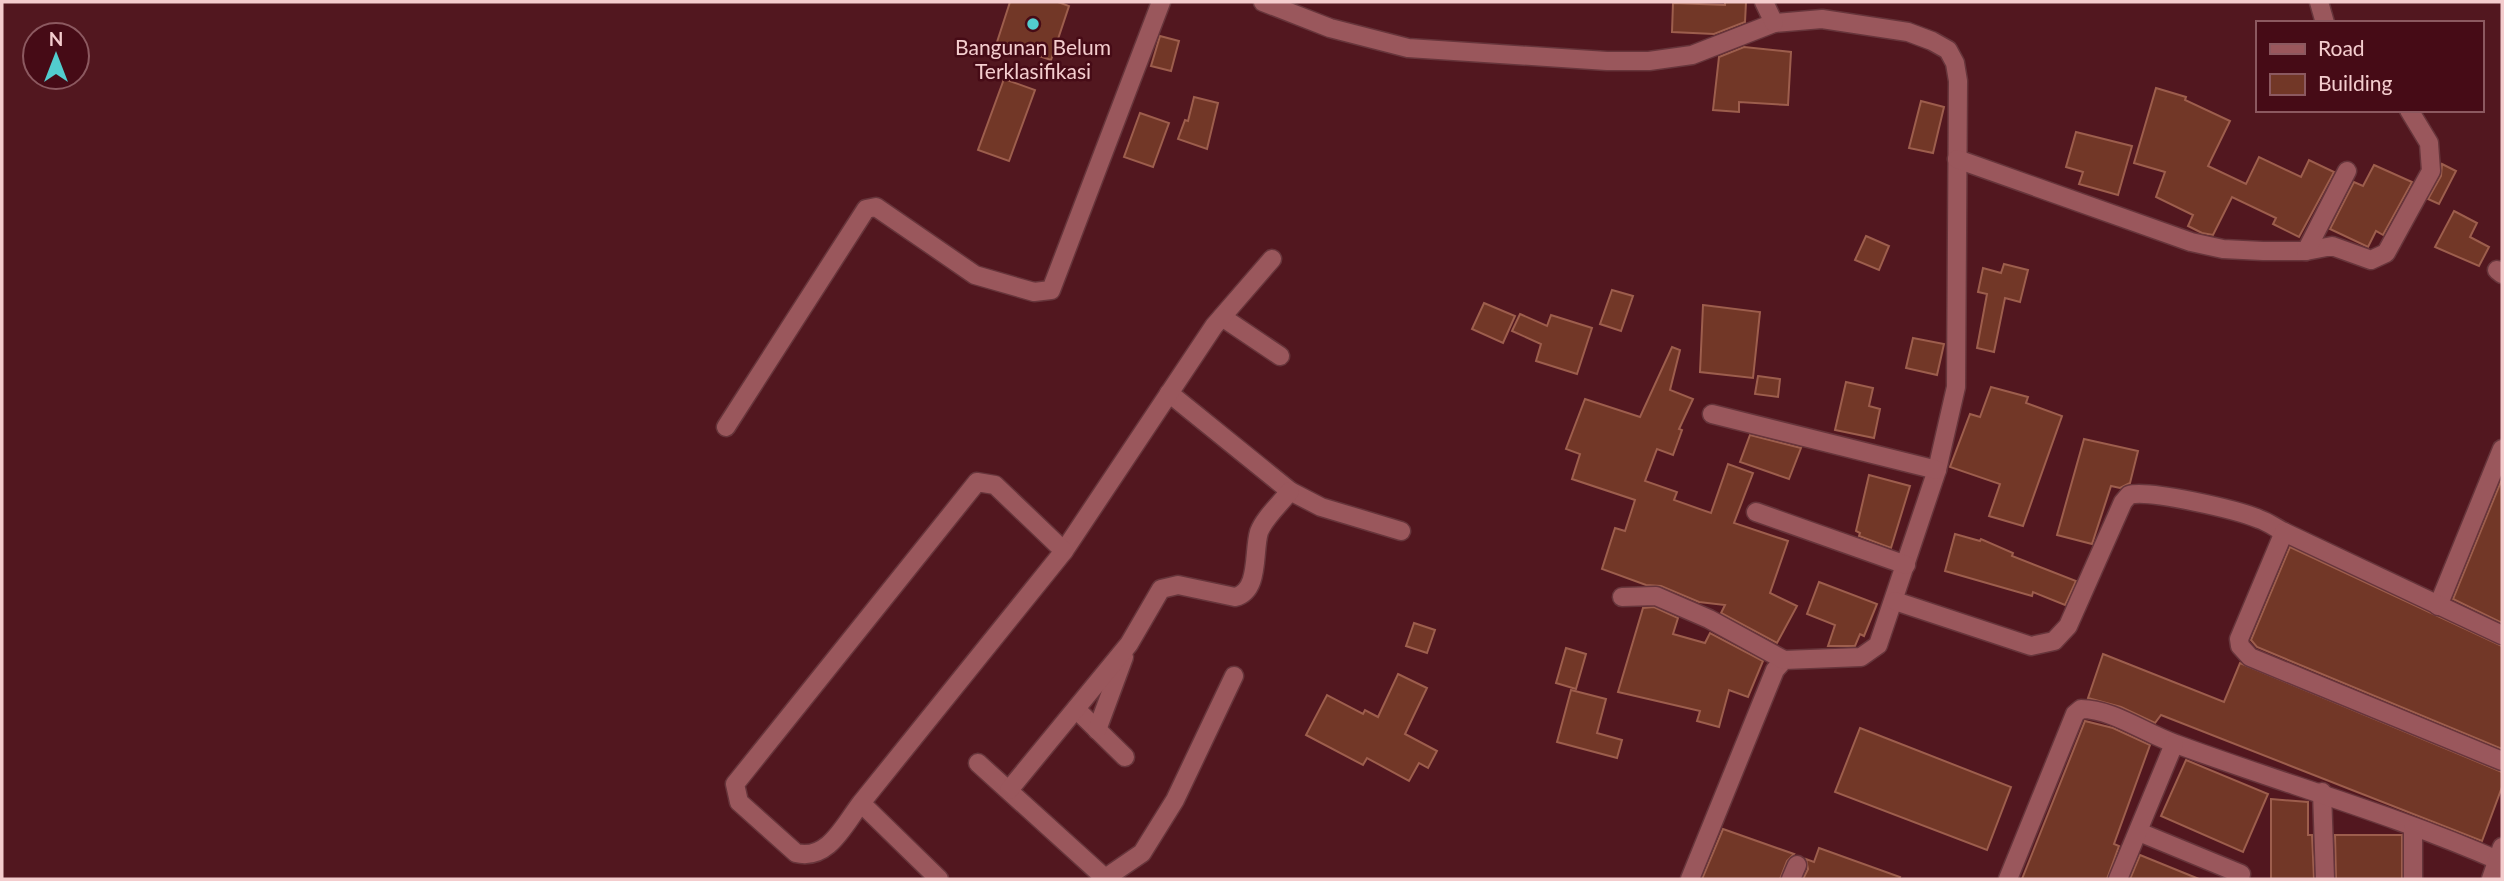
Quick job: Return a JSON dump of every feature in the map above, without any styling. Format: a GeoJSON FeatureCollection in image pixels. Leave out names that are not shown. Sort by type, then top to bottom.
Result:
{"type":"FeatureCollection","features":[{"type":"Feature","properties":{"kind":"street"},"geometry":{"type":"LineString","coordinates":[[726,426],[866,209],[870,207],[876,207],[975,275],[1034,292],[1051,290],[1161,2]]}},
{"type":"Feature","properties":{"kind":"street"},"geometry":{"type":"LineString","coordinates":[[1263,2],[1330,28],[1408,48],[1607,61],[1649,61],[1692,55],[1774,23],[1822,19],[1908,32],[1948,50],[1955,63],[1958,81],[1956,387],[1937,470],[1878,645],[1868,654],[1848,659],[1784,660],[1709,619],[1656,596],[1622,597]]}},
{"type":"Feature","properties":{"kind":"street"},"geometry":{"type":"LineString","coordinates":[[1764,2],[1774,23]]}},
{"type":"Feature","properties":{"kind":"street"},"geometry":{"type":"LineString","coordinates":[[2319,2],[2324,21]]}},
{"type":"Feature","properties":{"kind":"street"},"geometry":{"type":"LineString","coordinates":[[1957,159],[2191,242],[2223,249],[2306,251],[2332,246],[2371,260],[2386,253],[2431,171],[2429,143],[2410,112]]}},
{"type":"Feature","properties":{"kind":"street"},"geometry":{"type":"LineString","coordinates":[[2306,251],[2347,171]]}},
{"type":"Feature","properties":{"kind":"street"},"geometry":{"type":"LineString","coordinates":[[1064,551],[995,485],[977,482],[735,784],[739,802],[796,853],[808,856],[817,854],[828,846],[1064,551],[1168,393],[1222,317],[1272,259]]}},
{"type":"Feature","properties":{"kind":"street"},"geometry":{"type":"LineString","coordinates":[[1222,317],[1280,356]]}},
{"type":"Feature","properties":{"kind":"street"},"geometry":{"type":"LineString","coordinates":[[1168,393],[1290,491],[1321,507],[1401,531]]}},
{"type":"Feature","properties":{"kind":"street"},"geometry":{"type":"LineString","coordinates":[[1712,414],[1937,470]]}},
{"type":"Feature","properties":{"kind":"street"},"geometry":{"type":"LineString","coordinates":[[2438,606],[2502,449]]}},
{"type":"Feature","properties":{"kind":"street"},"geometry":{"type":"LineString","coordinates":[[1009,790],[1129,644],[1161,589],[1178,585],[1235,597],[1242,595],[1250,585],[1259,530],[1290,491]]}},
{"type":"Feature","properties":{"kind":"street"},"geometry":{"type":"LineString","coordinates":[[1895,601],[2031,646],[2045,645],[2068,626],[2123,502],[2129,495],[2155,495],[2261,519],[2502,635]]}},
{"type":"Feature","properties":{"kind":"street"},"geometry":{"type":"LineString","coordinates":[[1756,512],[1906,565]]}},
{"type":"Feature","properties":{"kind":"street"},"geometry":{"type":"LineString","coordinates":[[2284,532],[2242,628],[2239,639],[2244,652],[2502,761]]}},
{"type":"Feature","properties":{"kind":"street"},"geometry":{"type":"LineString","coordinates":[[1097,730],[1129,644]]}},
{"type":"Feature","properties":{"kind":"street"},"geometry":{"type":"LineString","coordinates":[[1690,879],[1768,682],[1784,660]]}},
{"type":"Feature","properties":{"kind":"street"},"geometry":{"type":"LineString","coordinates":[[978,763],[1107,878],[1142,853],[1175,800],[1234,676]]}},
{"type":"Feature","properties":{"kind":"street"},"geometry":{"type":"LineString","coordinates":[[1076,709],[1125,757]]}},
{"type":"Feature","properties":{"kind":"street"},"geometry":{"type":"LineString","coordinates":[[2008,879],[2075,714],[2089,709],[2174,744],[2322,792],[2413,828],[2501,856],[2491,879]]}},
{"type":"Feature","properties":{"kind":"street"},"geometry":{"type":"LineString","coordinates":[[2118,879],[2174,744]]}},
{"type":"Feature","properties":{"kind":"street"},"geometry":{"type":"LineString","coordinates":[[2322,792],[2325,879]]}},
{"type":"Feature","properties":{"kind":"street"},"geometry":{"type":"LineString","coordinates":[[861,803],[938,879]]}},
{"type":"Feature","properties":{"kind":"street"},"geometry":{"type":"LineString","coordinates":[[2413,828],[2413,879]]}},
{"type":"Feature","properties":{"kind":"street"},"geometry":{"type":"LineString","coordinates":[[2139,832],[2241,874]]}},
{"type":"Feature","properties":{"kind":"building","name":"Bangunan Belum Terklasifikasi"},"geometry":{"type":"Polygon","coordinates":[[[1010,2],[1058,2],[1069,6],[1051,60],[997,42],[1010,2]]]}},
{"type":"Feature","properties":{"kind":"building"},"geometry":{"type":"Polygon","coordinates":[[[1725,2],[1746,2],[1745,22],[1714,34],[1672,32],[1673,3],[1725,5],[1725,2]]]}},
{"type":"Feature","properties":{"kind":"building","name":"Bangunan Belum Terklasifikasi"},"geometry":{"type":"Polygon","coordinates":[[[1160,36],[1179,41],[1171,71],[1151,66],[1160,36]]]}},
{"type":"Feature","properties":{"kind":"building"},"geometry":{"type":"Polygon","coordinates":[[[1744,47],[1791,52],[1788,105],[1739,102],[1739,112],[1713,110],[1719,57],[1744,47]]]}},
{"type":"Feature","properties":{"kind":"building","name":"Bangunan Belum Terklasifikasi"},"geometry":{"type":"Polygon","coordinates":[[[1004,79],[1035,90],[1009,161],[978,150],[1004,79]]]}},
{"type":"Feature","properties":{"kind":"building"},"geometry":{"type":"Polygon","coordinates":[[[2156,88],[2186,97],[2185,100],[2230,121],[2208,166],[2246,184],[2259,157],[2301,177],[2309,160],[2334,172],[2299,237],[2273,224],[2276,218],[2232,197],[2213,235],[2202,233],[2188,226],[2193,215],[2156,197],[2165,172],[2134,163],[2156,88]]]}},
{"type":"Feature","properties":{"kind":"building"},"geometry":{"type":"Polygon","coordinates":[[[1194,97],[1218,103],[1207,149],[1178,139],[1185,120],[1188,121],[1194,97]]]}},
{"type":"Feature","properties":{"kind":"building"},"geometry":{"type":"Polygon","coordinates":[[[1921,101],[1944,107],[1933,153],[1909,148],[1921,101]]]}},
{"type":"Feature","properties":{"kind":"building","name":"Bangunan Belum Terklasifikasi"},"geometry":{"type":"Polygon","coordinates":[[[1140,113],[1169,123],[1153,167],[1124,157],[1140,113]]]}},
{"type":"Feature","properties":{"kind":"building"},"geometry":{"type":"Polygon","coordinates":[[[2076,132],[2132,146],[2118,195],[2079,184],[2083,172],[2066,167],[2076,132]]]}},
{"type":"Feature","properties":{"kind":"building"},"geometry":{"type":"Polygon","coordinates":[[[2442,164],[2456,171],[2439,204],[2428,199],[2441,176],[2442,164]]]}},
{"type":"Feature","properties":{"kind":"building"},"geometry":{"type":"Polygon","coordinates":[[[2374,165],[2412,182],[2383,235],[2376,231],[2368,247],[2330,229],[2354,182],[2363,186],[2374,165]]]}},
{"type":"Feature","properties":{"kind":"building"},"geometry":{"type":"Polygon","coordinates":[[[2454,211],[2477,223],[2470,237],[2489,247],[2479,266],[2435,247],[2454,211]]]}},
{"type":"Feature","properties":{"kind":"building"},"geometry":{"type":"Polygon","coordinates":[[[1866,236],[1889,246],[1879,270],[1855,260],[1866,236]]]}},
{"type":"Feature","properties":{"kind":"building"},"geometry":{"type":"Polygon","coordinates":[[[2004,264],[2028,270],[2020,302],[2005,298],[1994,352],[1977,348],[1987,294],[1978,292],[1983,268],[2001,273],[2004,264]]]}},
{"type":"Feature","properties":{"kind":"building"},"geometry":{"type":"Polygon","coordinates":[[[1612,290],[1633,296],[1621,331],[1600,324],[1612,290]]]}},
{"type":"Feature","properties":{"kind":"building"},"geometry":{"type":"Polygon","coordinates":[[[1484,303],[1515,316],[1503,343],[1472,329],[1484,303]]]}},
{"type":"Feature","properties":{"kind":"building"},"geometry":{"type":"Polygon","coordinates":[[[1703,305],[1760,312],[1753,378],[1700,372],[1703,305]]]}},
{"type":"Feature","properties":{"kind":"building"},"geometry":{"type":"Polygon","coordinates":[[[1520,314],[1547,326],[1551,315],[1592,328],[1577,374],[1536,361],[1541,344],[1512,331],[1520,314]]]}},
{"type":"Feature","properties":{"kind":"building"},"geometry":{"type":"Polygon","coordinates":[[[1913,338],[1944,344],[1937,375],[1906,368],[1913,338]]]}},
{"type":"Feature","properties":{"kind":"building"},"geometry":{"type":"Polygon","coordinates":[[[1672,347],[1680,350],[1670,390],[1693,399],[1679,429],[1682,430],[1673,455],[1657,449],[1645,481],[1677,492],[1674,500],[1711,513],[1728,464],[1753,473],[1734,523],[1788,541],[1770,593],[1797,606],[1777,643],[1721,613],[1725,605],[1699,602],[1661,586],[1646,585],[1602,569],[1615,528],[1625,531],[1635,500],[1572,479],[1580,454],[1566,449],[1585,399],[1640,417],[1672,347]]]}},
{"type":"Feature","properties":{"kind":"building"},"geometry":{"type":"Polygon","coordinates":[[[1758,376],[1780,379],[1778,397],[1755,394],[1758,376]]]}},
{"type":"Feature","properties":{"kind":"building"},"geometry":{"type":"Polygon","coordinates":[[[1846,382],[1873,388],[1869,406],[1880,409],[1874,438],[1835,430],[1846,382]]]}},
{"type":"Feature","properties":{"kind":"building"},"geometry":{"type":"Polygon","coordinates":[[[1991,387],[2028,397],[2026,403],[2062,416],[2023,526],[1989,516],[2000,484],[1950,467],[1970,414],[1980,417],[1991,387]]]}},
{"type":"Feature","properties":{"kind":"building"},"geometry":{"type":"Polygon","coordinates":[[[1750,435],[1801,448],[1789,479],[1740,462],[1750,435]]]}},
{"type":"Feature","properties":{"kind":"building"},"geometry":{"type":"Polygon","coordinates":[[[2084,439],[2138,451],[2130,483],[2120,488],[2111,486],[2092,544],[2057,535],[2084,439]]]}},
{"type":"Feature","properties":{"kind":"building"},"geometry":{"type":"Polygon","coordinates":[[[1869,475],[1910,486],[1891,548],[1859,536],[1860,533],[1856,531],[1869,475]]]}},
{"type":"Feature","properties":{"kind":"building"},"geometry":{"type":"Polygon","coordinates":[[[2502,479],[2502,623],[2453,599],[2502,479]]]}},
{"type":"Feature","properties":{"kind":"building"},"geometry":{"type":"Polygon","coordinates":[[[1955,534],[1980,541],[1981,539],[2013,553],[2012,556],[2076,581],[2065,605],[2033,592],[2032,596],[1945,571],[1955,534]]]}},
{"type":"Feature","properties":{"kind":"building"},"geometry":{"type":"Polygon","coordinates":[[[2290,547],[2502,646],[2502,749],[2257,647],[2251,640],[2290,547]]]}},
{"type":"Feature","properties":{"kind":"building"},"geometry":{"type":"Polygon","coordinates":[[[1819,582],[1877,604],[1864,636],[1860,634],[1855,646],[1828,646],[1835,625],[1807,614],[1819,582]]]}},
{"type":"Feature","properties":{"kind":"building"},"geometry":{"type":"Polygon","coordinates":[[[1654,607],[1678,618],[1673,634],[1705,643],[1710,633],[1763,661],[1748,697],[1729,690],[1719,727],[1697,721],[1700,711],[1618,692],[1643,608],[1654,607]]]}},
{"type":"Feature","properties":{"kind":"building"},"geometry":{"type":"Polygon","coordinates":[[[1414,623],[1435,630],[1427,653],[1406,646],[1414,623]]]}},
{"type":"Feature","properties":{"kind":"building"},"geometry":{"type":"Polygon","coordinates":[[[1566,648],[1586,654],[1576,689],[1556,683],[1566,648]]]}},
{"type":"Feature","properties":{"kind":"building"},"geometry":{"type":"Polygon","coordinates":[[[2103,654],[2224,702],[2240,663],[2502,772],[2502,787],[2482,841],[2161,715],[2155,723],[2121,707],[2088,698],[2103,654]]]}},
{"type":"Feature","properties":{"kind":"building"},"geometry":{"type":"Polygon","coordinates":[[[1398,674],[1427,688],[1405,734],[1437,751],[1428,768],[1419,763],[1409,781],[1367,758],[1363,765],[1306,735],[1327,695],[1363,714],[1365,710],[1378,717],[1398,674]]]}},
{"type":"Feature","properties":{"kind":"building"},"geometry":{"type":"Polygon","coordinates":[[[1571,690],[1606,699],[1597,733],[1622,740],[1617,758],[1557,742],[1571,690]]]}},
{"type":"Feature","properties":{"kind":"building"},"geometry":{"type":"Polygon","coordinates":[[[2085,721],[2113,728],[2150,745],[2114,844],[2119,846],[2107,879],[2022,879],[2085,721]]]}},
{"type":"Feature","properties":{"kind":"building"},"geometry":{"type":"Polygon","coordinates":[[[1860,728],[2011,787],[1987,850],[1835,792],[1860,728]]]}},
{"type":"Feature","properties":{"kind":"building"},"geometry":{"type":"Polygon","coordinates":[[[2186,760],[2268,794],[2243,852],[2161,816],[2186,760]]]}},
{"type":"Feature","properties":{"kind":"building"},"geometry":{"type":"Polygon","coordinates":[[[2271,799],[2308,802],[2308,835],[2312,835],[2314,879],[2271,879],[2271,799]]]}},
{"type":"Feature","properties":{"kind":"building"},"geometry":{"type":"Polygon","coordinates":[[[1723,829],[1794,854],[1787,861],[1780,879],[1702,879],[1723,829]]]}},
{"type":"Feature","properties":{"kind":"building"},"geometry":{"type":"Polygon","coordinates":[[[2335,835],[2402,835],[2402,879],[2336,879],[2335,835]]]}},
{"type":"Feature","properties":{"kind":"building"},"geometry":{"type":"Polygon","coordinates":[[[1819,848],[1900,877],[1803,879],[1808,869],[1806,859],[1814,862],[1819,848]]]}},
{"type":"Feature","properties":{"kind":"building"},"geometry":{"type":"Polygon","coordinates":[[[2140,855],[2199,879],[2130,879],[2140,855]]]}},
{"type":"Feature","properties":{"kind":"place","name":"Bangunan Belum Terklasifikasi"},"geometry":{"type":"Point","coordinates":[1033,24]}}]}
